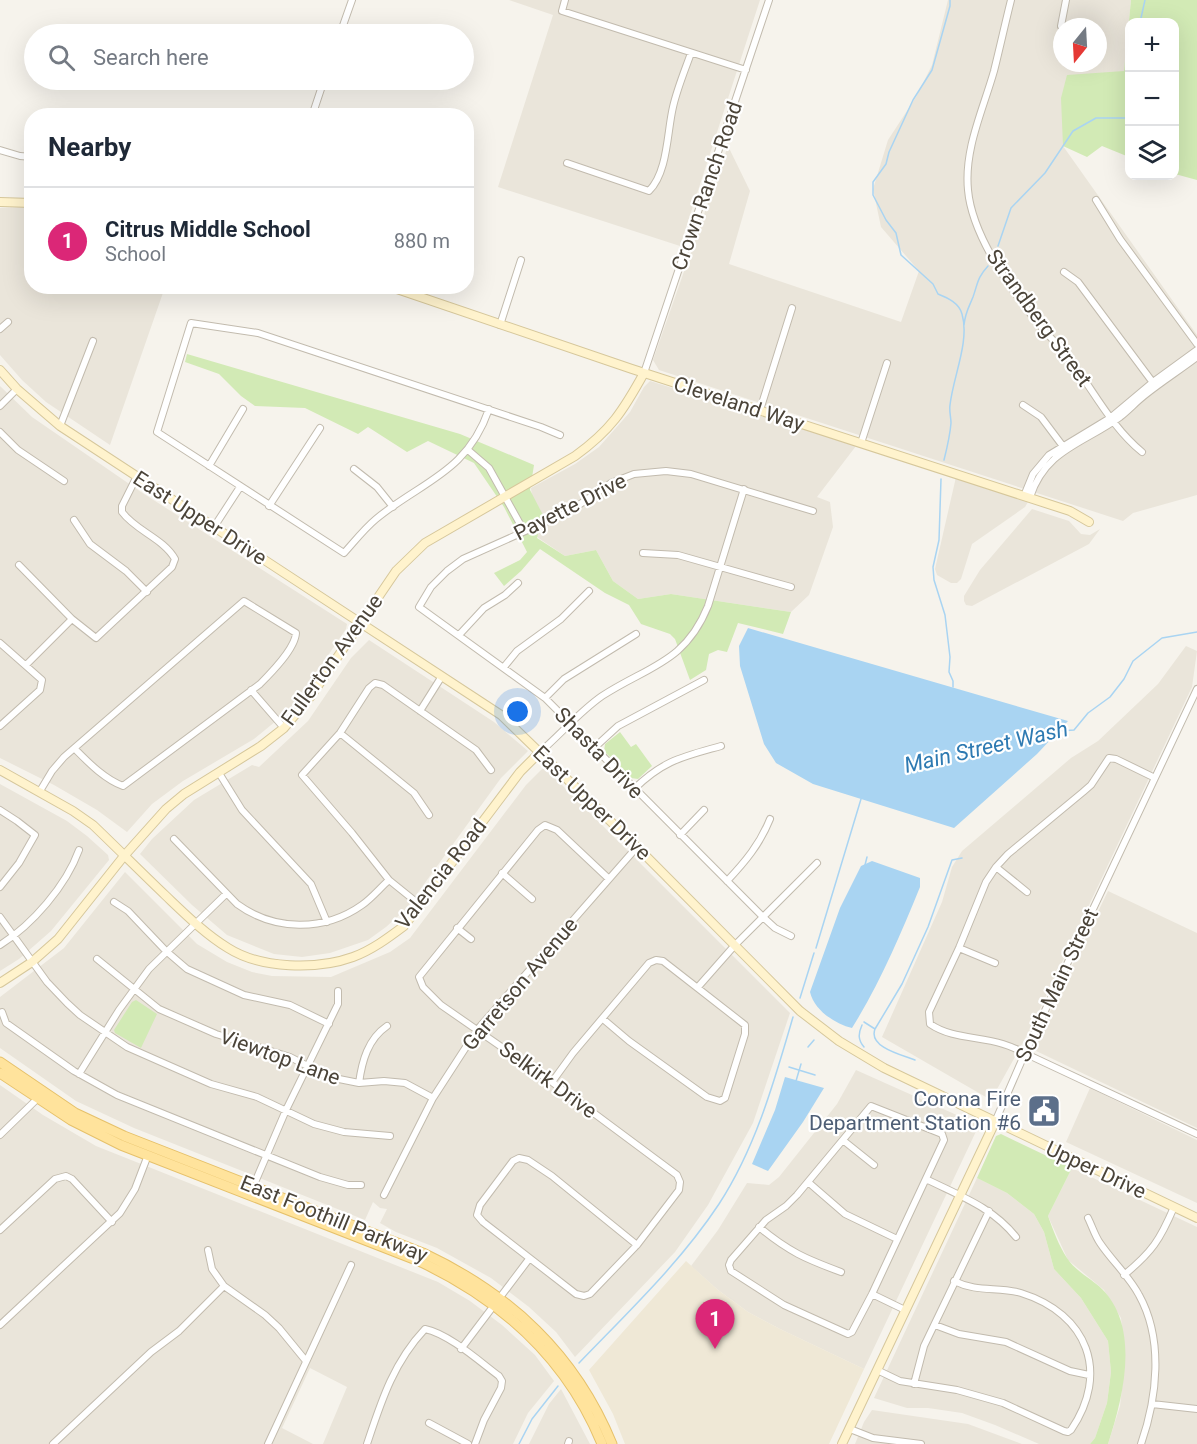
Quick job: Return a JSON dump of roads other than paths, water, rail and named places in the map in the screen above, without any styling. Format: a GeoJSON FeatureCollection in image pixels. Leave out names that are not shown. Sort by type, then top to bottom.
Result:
{"type":"FeatureCollection","features":[{"type":"Feature","properties":{"kind":"main road"},"geometry":{"type":"LineString","coordinates":[[0,202],[24,203]]}},
{"type":"Feature","properties":{"kind":"main road","name":"Cleveland Way"},"geometry":{"type":"LineString","coordinates":[[411,294],[644,373],[1070,511],[1089,522]]}},
{"type":"Feature","properties":{"kind":"main road","name":"East Upper Drive"},"geometry":{"type":"LineString","coordinates":[[0,370],[17,390],[60,426],[501,715],[637,846],[800,1011],[838,1041],[884,1068],[995,1122]]}},
{"type":"Feature","properties":{"kind":"main road","name":"Fullerton Avenue"},"geometry":{"type":"LineString","coordinates":[[0,983],[32,962],[58,939],[124,856],[166,809],[184,794],[261,746],[284,728],[311,696],[396,571],[425,543],[574,456],[597,440],[622,412],[644,373]]}},
{"type":"Feature","properties":{"kind":"main road","name":"Valencia Road"},"geometry":{"type":"LineString","coordinates":[[0,770],[74,811],[93,825],[196,924],[230,950],[264,962],[291,966],[322,964],[354,957],[384,941],[404,926],[520,772],[540,752]]}},
{"type":"Feature","properties":{"kind":"main road","name":"East Foothill Parkway"},"geometry":{"type":"LineString","coordinates":[[0,1062],[59,1102],[99,1125],[423,1253],[457,1270],[545,1338],[576,1376],[612,1444]]}},
{"type":"Feature","properties":{"kind":"main road","name":"East Foothill Parkway"},"geometry":{"type":"LineString","coordinates":[[0,1073],[37,1099],[95,1133],[419,1261],[497,1301],[562,1372],[582,1403],[602,1444]]}},
{"type":"Feature","properties":{"kind":"main road","name":"South Main Street"},"geometry":{"type":"LineString","coordinates":[[842,1444],[995,1122]]}},
{"type":"Feature","properties":{"kind":"main road","name":"Upper Drive"},"geometry":{"type":"LineString","coordinates":[[995,1122],[1197,1218]]}},
{"type":"Feature","properties":{"kind":"street"},"geometry":{"type":"LineString","coordinates":[[344,24],[352,0]]}},
{"type":"Feature","properties":{"kind":"street"},"geometry":{"type":"LineString","coordinates":[[566,0],[562,11],[746,70]]}},
{"type":"Feature","properties":{"kind":"street","name":"Crown Ranch Road"},"geometry":{"type":"LineString","coordinates":[[644,373],[769,0]]}},
{"type":"Feature","properties":{"kind":"street","name":"Strandberg Street"},"geometry":{"type":"LineString","coordinates":[[1011,0],[968,161],[968,190],[972,212],[986,246],[1036,321],[1064,352],[1111,420],[1142,452]]}},
{"type":"Feature","properties":{"kind":"street"},"geometry":{"type":"LineString","coordinates":[[1063,18],[1066,0]]}},
{"type":"Feature","properties":{"kind":"street"},"geometry":{"type":"LineString","coordinates":[[567,163],[649,191],[656,184],[668,141],[673,106],[691,53]]}},
{"type":"Feature","properties":{"kind":"street"},"geometry":{"type":"LineString","coordinates":[[315,108],[321,90]]}},
{"type":"Feature","properties":{"kind":"street"},"geometry":{"type":"LineString","coordinates":[[0,150],[24,156]]}},
{"type":"Feature","properties":{"kind":"street"},"geometry":{"type":"LineString","coordinates":[[1096,200],[1120,239],[1197,344]]}},
{"type":"Feature","properties":{"kind":"street"},"geometry":{"type":"LineString","coordinates":[[500,325],[521,260]]}},
{"type":"Feature","properties":{"kind":"street"},"geometry":{"type":"LineString","coordinates":[[1064,272],[1077,282],[1155,385]]}},
{"type":"Feature","properties":{"kind":"street"},"geometry":{"type":"LineString","coordinates":[[760,410],[792,308]]}},
{"type":"Feature","properties":{"kind":"street"},"geometry":{"type":"LineString","coordinates":[[0,329],[8,322]]}},
{"type":"Feature","properties":{"kind":"street"},"geometry":{"type":"LineString","coordinates":[[489,409],[481,429],[468,450],[440,476],[375,520],[344,553],[156,432],[191,323],[258,333],[489,409],[560,435]]}},
{"type":"Feature","properties":{"kind":"street"},"geometry":{"type":"LineString","coordinates":[[60,426],[93,341]]}},
{"type":"Feature","properties":{"kind":"street"},"geometry":{"type":"LineString","coordinates":[[1027,497],[1044,468],[1064,448],[1111,420],[1197,350]]}},
{"type":"Feature","properties":{"kind":"street"},"geometry":{"type":"LineString","coordinates":[[1155,385],[1197,357]]}},
{"type":"Feature","properties":{"kind":"street"},"geometry":{"type":"LineString","coordinates":[[861,443],[887,363]]}},
{"type":"Feature","properties":{"kind":"street"},"geometry":{"type":"LineString","coordinates":[[0,406],[17,390]]}},
{"type":"Feature","properties":{"kind":"street"},"geometry":{"type":"LineString","coordinates":[[1023,405],[1041,417],[1064,448]]}},
{"type":"Feature","properties":{"kind":"street"},"geometry":{"type":"LineString","coordinates":[[209,466],[243,409]]}},
{"type":"Feature","properties":{"kind":"street"},"geometry":{"type":"LineString","coordinates":[[269,506],[320,428]]}},
{"type":"Feature","properties":{"kind":"street"},"geometry":{"type":"LineString","coordinates":[[0,432],[18,450],[64,482]]}},
{"type":"Feature","properties":{"kind":"street"},"geometry":{"type":"LineString","coordinates":[[468,450],[489,468],[524,531]]}},
{"type":"Feature","properties":{"kind":"street"},"geometry":{"type":"LineString","coordinates":[[354,469],[377,487],[393,507]]}},
{"type":"Feature","properties":{"kind":"street","name":"Payette Drive"},"geometry":{"type":"LineString","coordinates":[[419,607],[431,587],[447,571],[463,560],[570,511],[611,483],[634,474],[666,471],[690,474],[813,511]]}},
{"type":"Feature","properties":{"kind":"street"},"geometry":{"type":"LineString","coordinates":[[19,565],[72,619],[96,639],[172,567],[175,559],[170,550],[128,521],[122,513],[122,506],[137,476]]}},
{"type":"Feature","properties":{"kind":"street"},"geometry":{"type":"LineString","coordinates":[[214,527],[240,487]]}},
{"type":"Feature","properties":{"kind":"street","name":"Valencia Road"},"geometry":{"type":"LineString","coordinates":[[540,752],[588,706],[603,695],[665,662],[688,641],[703,619],[744,489]]}},
{"type":"Feature","properties":{"kind":"street"},"geometry":{"type":"LineString","coordinates":[[74,520],[90,544],[126,571],[147,592]]}},
{"type":"Feature","properties":{"kind":"street"},"geometry":{"type":"LineString","coordinates":[[643,553],[678,555],[791,587]]}},
{"type":"Feature","properties":{"kind":"street"},"geometry":{"type":"LineString","coordinates":[[459,635],[484,608],[505,595],[518,583]]}},
{"type":"Feature","properties":{"kind":"street"},"geometry":{"type":"LineString","coordinates":[[504,667],[517,651],[561,620],[589,591]]}},
{"type":"Feature","properties":{"kind":"street"},"geometry":{"type":"LineString","coordinates":[[40,791],[52,771],[75,748],[244,601],[296,633],[295,640],[274,669],[251,690],[123,786],[89,763],[75,748]]}},
{"type":"Feature","properties":{"kind":"street","name":"Shasta Drive"},"geometry":{"type":"LineString","coordinates":[[419,607],[545,698],[763,917],[775,928],[791,936]]}},
{"type":"Feature","properties":{"kind":"street"},"geometry":{"type":"LineString","coordinates":[[26,665],[72,619]]}},
{"type":"Feature","properties":{"kind":"street"},"geometry":{"type":"LineString","coordinates":[[545,698],[564,679],[636,634]]}},
{"type":"Feature","properties":{"kind":"street"},"geometry":{"type":"LineString","coordinates":[[0,643],[42,680],[40,690],[0,726]]}},
{"type":"Feature","properties":{"kind":"street"},"geometry":{"type":"LineString","coordinates":[[420,711],[442,676]]}},
{"type":"Feature","properties":{"kind":"street"},"geometry":{"type":"LineString","coordinates":[[594,748],[618,726],[704,680]]}},
{"type":"Feature","properties":{"kind":"street"},"geometry":{"type":"LineString","coordinates":[[420,905],[389,880],[352,832],[302,775],[340,733],[364,694],[375,683],[383,685],[476,750],[491,770]]}},
{"type":"Feature","properties":{"kind":"street","name":"South Main Street"},"geometry":{"type":"LineString","coordinates":[[995,1122],[1025,1053],[1197,689]]}},
{"type":"Feature","properties":{"kind":"street"},"geometry":{"type":"LineString","coordinates":[[251,690],[284,728]]}},
{"type":"Feature","properties":{"kind":"street"},"geometry":{"type":"LineString","coordinates":[[340,733],[414,793],[429,815]]}},
{"type":"Feature","properties":{"kind":"street"},"geometry":{"type":"LineString","coordinates":[[634,789],[649,774],[665,764],[721,746]]}},
{"type":"Feature","properties":{"kind":"street"},"geometry":{"type":"LineString","coordinates":[[1155,778],[1116,759],[1109,758],[1091,785],[1008,854],[996,867],[986,882],[929,1012],[930,1024],[941,1031],[1002,1044],[1025,1053],[1197,1134]]}},
{"type":"Feature","properties":{"kind":"street"},"geometry":{"type":"LineString","coordinates":[[219,773],[242,810],[311,884],[327,922]]}},
{"type":"Feature","properties":{"kind":"street"},"geometry":{"type":"LineString","coordinates":[[0,810],[35,835],[19,863],[0,887]]}},
{"type":"Feature","properties":{"kind":"street"},"geometry":{"type":"LineString","coordinates":[[680,835],[704,810]]}},
{"type":"Feature","properties":{"kind":"street"},"geometry":{"type":"LineString","coordinates":[[727,880],[762,839],[770,819]]}},
{"type":"Feature","properties":{"kind":"street"},"geometry":{"type":"LineString","coordinates":[[471,939],[457,928],[538,830],[545,825],[557,831],[609,879]]}},
{"type":"Feature","properties":{"kind":"street"},"geometry":{"type":"LineString","coordinates":[[174,839],[226,894],[248,912],[272,921],[297,926],[327,922],[345,915],[363,905],[389,880]]}},
{"type":"Feature","properties":{"kind":"street","name":"Garretson Avenue"},"geometry":{"type":"LineString","coordinates":[[384,1195],[433,1098],[477,1030],[637,846]]}},
{"type":"Feature","properties":{"kind":"street"},"geometry":{"type":"LineString","coordinates":[[0,945],[34,918],[72,870],[79,850]]}},
{"type":"Feature","properties":{"kind":"street"},"geometry":{"type":"LineString","coordinates":[[698,987],[735,945],[817,862]]}},
{"type":"Feature","properties":{"kind":"street"},"geometry":{"type":"LineString","coordinates":[[996,867],[1027,892]]}},
{"type":"Feature","properties":{"kind":"street"},"geometry":{"type":"LineString","coordinates":[[502,873],[532,899]]}},
{"type":"Feature","properties":{"kind":"street"},"geometry":{"type":"LineString","coordinates":[[79,1074],[104,1032],[134,990],[166,951],[226,894]]}},
{"type":"Feature","properties":{"kind":"street"},"geometry":{"type":"LineString","coordinates":[[114,902],[128,911],[166,951],[187,969],[244,995],[290,1005],[329,1024]]}},
{"type":"Feature","properties":{"kind":"street"},"geometry":{"type":"LineString","coordinates":[[0,917],[47,982],[67,1003],[80,1015],[127,1047],[211,1084],[257,1097],[314,1124],[344,1132],[390,1136]]}},
{"type":"Feature","properties":{"kind":"street","name":"Selkirk Drive"},"geometry":{"type":"LineString","coordinates":[[457,928],[419,977],[423,987],[441,1005],[552,1082],[677,1175],[680,1182],[678,1190],[637,1245]]}},
{"type":"Feature","properties":{"kind":"street"},"geometry":{"type":"LineString","coordinates":[[959,948],[995,963]]}},
{"type":"Feature","properties":{"kind":"street","name":"Viewtop Lane"},"geometry":{"type":"LineString","coordinates":[[97,959],[159,1009],[236,1042],[290,1057],[329,1077],[359,1083],[384,1081],[405,1083],[433,1098]]}},
{"type":"Feature","properties":{"kind":"street"},"geometry":{"type":"LineString","coordinates":[[552,1082],[573,1053],[649,963],[656,960],[663,961],[745,1024],[745,1034],[728,1092],[720,1101],[707,1097],[629,1041],[603,1019]]}},
{"type":"Feature","properties":{"kind":"street"},"geometry":{"type":"LineString","coordinates":[[253,1186],[286,1110],[338,1004],[338,990]]}},
{"type":"Feature","properties":{"kind":"street"},"geometry":{"type":"LineString","coordinates":[[2,1012],[6,1023],[79,1074],[117,1095],[320,1177],[348,1185],[361,1185]]}},
{"type":"Feature","properties":{"kind":"street"},"geometry":{"type":"LineString","coordinates":[[359,1083],[362,1063],[376,1033],[387,1026]]}},
{"type":"Feature","properties":{"kind":"street"},"geometry":{"type":"LineString","coordinates":[[0,1135],[37,1099]]}},
{"type":"Feature","properties":{"kind":"street"},"geometry":{"type":"LineString","coordinates":[[871,1106],[942,1134],[944,1137],[926,1179],[872,1294],[852,1332],[848,1334],[767,1295],[731,1271],[730,1260],[766,1220],[786,1206],[808,1182],[871,1106]]}},
{"type":"Feature","properties":{"kind":"street"},"geometry":{"type":"LineString","coordinates":[[844,1141],[874,1165]]}},
{"type":"Feature","properties":{"kind":"street"},"geometry":{"type":"LineString","coordinates":[[0,1325],[112,1222],[128,1202],[148,1155]]}},
{"type":"Feature","properties":{"kind":"street"},"geometry":{"type":"LineString","coordinates":[[519,1158],[528,1160],[552,1176],[637,1245],[590,1294],[584,1296],[576,1294],[529,1258],[477,1215],[480,1205],[513,1161],[519,1158]]}},
{"type":"Feature","properties":{"kind":"street"},"geometry":{"type":"LineString","coordinates":[[0,1230],[56,1179],[66,1176],[72,1179],[112,1222]]}},
{"type":"Feature","properties":{"kind":"street"},"geometry":{"type":"LineString","coordinates":[[926,1179],[988,1211],[1004,1222],[1016,1237]]}},
{"type":"Feature","properties":{"kind":"street"},"geometry":{"type":"LineString","coordinates":[[808,1182],[845,1214],[897,1239]]}},
{"type":"Feature","properties":{"kind":"street"},"geometry":{"type":"LineString","coordinates":[[1124,1275],[1145,1258],[1155,1246],[1174,1207]]}},
{"type":"Feature","properties":{"kind":"street"},"geometry":{"type":"LineString","coordinates":[[914,1384],[924,1346],[988,1211]]}},
{"type":"Feature","properties":{"kind":"street"},"geometry":{"type":"LineString","coordinates":[[1088,1218],[1100,1242],[1139,1294],[1152,1332],[1155,1362],[1152,1404],[1141,1444]]}},
{"type":"Feature","properties":{"kind":"street"},"geometry":{"type":"LineString","coordinates":[[759,1227],[798,1256],[841,1272]]}},
{"type":"Feature","properties":{"kind":"street"},"geometry":{"type":"LineString","coordinates":[[208,1250],[212,1269],[224,1286],[265,1315],[279,1328],[306,1361]]}},
{"type":"Feature","properties":{"kind":"street"},"geometry":{"type":"LineString","coordinates":[[461,1349],[529,1258]]}},
{"type":"Feature","properties":{"kind":"street"},"geometry":{"type":"LineString","coordinates":[[268,1444],[351,1265]]}},
{"type":"Feature","properties":{"kind":"street"},"geometry":{"type":"LineString","coordinates":[[876,1370],[900,1381],[979,1395],[1003,1403],[1068,1432],[1084,1407],[1089,1375],[1089,1359],[1082,1340],[1070,1320],[1061,1312],[1020,1293],[968,1288],[954,1281]]}},
{"type":"Feature","properties":{"kind":"street"},"geometry":{"type":"LineString","coordinates":[[53,1444],[152,1352],[179,1331],[224,1286]]}},
{"type":"Feature","properties":{"kind":"street"},"geometry":{"type":"LineString","coordinates":[[872,1294],[905,1310]]}},
{"type":"Feature","properties":{"kind":"street"},"geometry":{"type":"LineString","coordinates":[[935,1324],[959,1334],[1006,1342],[1070,1371],[1089,1375]]}},
{"type":"Feature","properties":{"kind":"street"},"geometry":{"type":"LineString","coordinates":[[367,1444],[390,1379],[424,1329],[434,1331],[499,1376],[502,1381],[501,1388],[484,1420],[475,1444]]}},
{"type":"Feature","properties":{"kind":"street"},"geometry":{"type":"LineString","coordinates":[[1152,1404],[1197,1409]]}},
{"type":"Feature","properties":{"kind":"street"},"geometry":{"type":"LineString","coordinates":[[429,1424],[468,1444]]}},
{"type":"Feature","properties":{"kind":"street"},"geometry":{"type":"LineString","coordinates":[[850,1428],[880,1442],[921,1444]]}},
{"type":"Feature","properties":{"kind":"water"},"geometry":{"type":"Polygon","coordinates":[[[748,628],[1068,721],[1037,754],[954,828],[813,784],[776,763],[764,744],[740,666],[739,646],[748,628]]]}},
{"type":"Feature","properties":{"kind":"water"},"geometry":{"type":"Polygon","coordinates":[[[872,861],[920,878],[920,887],[881,977],[852,1028],[826,1015],[816,1005],[810,992],[840,908],[861,866],[872,861]]]}},
{"type":"Feature","properties":{"kind":"water"},"geometry":{"type":"Polygon","coordinates":[[[785,1077],[824,1088],[768,1171],[752,1164],[775,1110],[785,1077]]]}},
{"type":"Feature","properties":{"kind":"waterway"},"geometry":{"type":"LineString","coordinates":[[944,460],[951,428],[952,394],[963,347],[964,325],[961,310],[949,299],[938,294],[933,284],[901,255],[896,233],[886,220],[873,195],[873,182],[886,164],[889,152],[913,100],[932,70],[950,0]]}},
{"type":"Feature","properties":{"kind":"waterway"},"geometry":{"type":"LineString","coordinates":[[1141,18],[1145,0]]}},
{"type":"Feature","properties":{"kind":"waterway"},"geometry":{"type":"LineString","coordinates":[[998,246],[1011,208],[1045,173],[1073,131],[1096,118],[1125,118]]}},
{"type":"Feature","properties":{"kind":"waterway"},"geometry":{"type":"LineString","coordinates":[[964,325],[978,281],[988,266]]}},
{"type":"Feature","properties":{"kind":"waterway"},"geometry":{"type":"LineString","coordinates":[[941,479],[939,540],[933,567],[934,580],[945,615],[950,657],[949,672],[953,687]]}},
{"type":"Feature","properties":{"kind":"waterway","name":"Main Street Wash"},"geometry":{"type":"LineString","coordinates":[[1060,731],[1074,730],[1088,713],[1110,697],[1124,679],[1133,661],[1162,638],[1197,632]]}},
{"type":"Feature","properties":{"kind":"waterway"},"geometry":{"type":"LineString","coordinates":[[816,948],[861,799]]}},
{"type":"Feature","properties":{"kind":"waterway"},"geometry":{"type":"LineString","coordinates":[[865,865],[867,857]]}},
{"type":"Feature","properties":{"kind":"waterway"},"geometry":{"type":"LineString","coordinates":[[875,1029],[902,984],[928,927],[952,860],[962,858]]}},
{"type":"Feature","properties":{"kind":"waterway"},"geometry":{"type":"LineString","coordinates":[[800,998],[814,953]]}},
{"type":"Feature","properties":{"kind":"waterway"},"geometry":{"type":"LineString","coordinates":[[579,1363],[688,1247],[719,1204],[754,1137],[793,1017]]}},
{"type":"Feature","properties":{"kind":"waterway"},"geometry":{"type":"LineString","coordinates":[[864,1022],[875,1029],[876,1041],[881,1045],[915,1060]]}},
{"type":"Feature","properties":{"kind":"waterway"},"geometry":{"type":"LineString","coordinates":[[862,1025],[859,1037],[864,1047]]}},
{"type":"Feature","properties":{"kind":"waterway"},"geometry":{"type":"LineString","coordinates":[[808,1047],[814,1040]]}},
{"type":"Feature","properties":{"kind":"waterway"},"geometry":{"type":"LineString","coordinates":[[796,1081],[801,1064]]}},
{"type":"Feature","properties":{"kind":"waterway"},"geometry":{"type":"LineString","coordinates":[[789,1067],[815,1075]]}},
{"type":"Feature","properties":{"kind":"waterway"},"geometry":{"type":"LineString","coordinates":[[519,1444],[532,1419],[558,1386]]}},
{"type":"Feature","properties":{"kind":"place","name":"Corona Fire Department Station #6"},"geometry":{"type":"Point","coordinates":[1044,1111]}},
{"type":"Feature","properties":{"kind":"place","name":"Citrus Middle School"},"geometry":{"type":"Point","coordinates":[715,1349]}}]}
